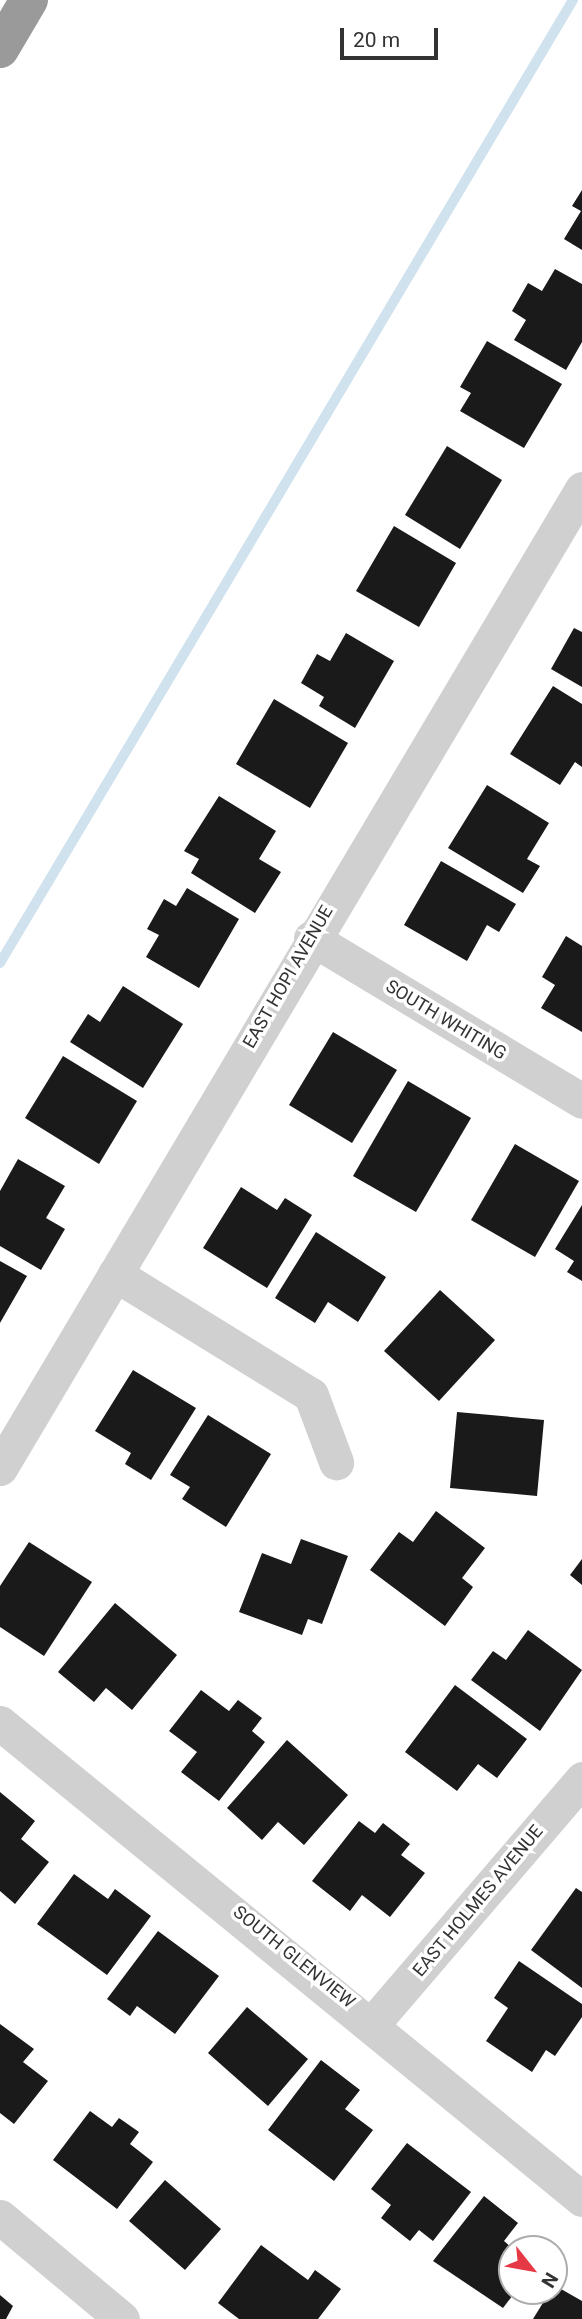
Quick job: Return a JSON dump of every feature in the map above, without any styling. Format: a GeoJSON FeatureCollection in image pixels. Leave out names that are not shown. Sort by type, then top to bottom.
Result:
{"type":"FeatureCollection","features":[{"type":"Feature","properties":{"kind":"highway"},"geometry":{"type":"LineString","coordinates":[[0,49],[29,0]]}},
{"type":"Feature","properties":{"kind":"street","name":"EAST HOPI AVENUE"},"geometry":{"type":"LineString","coordinates":[[0,1468],[310,938],[582,489]]}},
{"type":"Feature","properties":{"kind":"street","name":"SOUTH WHITING"},"geometry":{"type":"LineString","coordinates":[[310,938],[582,1101]]}},
{"type":"Feature","properties":{"kind":"street"},"geometry":{"type":"LineString","coordinates":[[115,1274],[311,1395],[336,1462]]}},
{"type":"Feature","properties":{"kind":"street","name":"SOUTH GLENVIEW"},"geometry":{"type":"LineString","coordinates":[[0,1723],[374,2022],[582,2199]]}},
{"type":"Feature","properties":{"kind":"street","name":"EAST HOLMES AVENUE"},"geometry":{"type":"LineString","coordinates":[[374,2022],[582,1779]]}},
{"type":"Feature","properties":{"kind":"street"},"geometry":{"type":"LineString","coordinates":[[0,2217],[122,2319]]}},
{"type":"Feature","properties":{"kind":"building"},"geometry":{"type":"Polygon","coordinates":[[[582,190],[582,250],[564,239],[581,211],[572,206],[582,190]]]}},
{"type":"Feature","properties":{"kind":"building"},"geometry":{"type":"Polygon","coordinates":[[[555,269],[582,284],[582,342],[566,370],[514,340],[526,320],[512,311],[528,283],[542,291],[555,269]]]}},
{"type":"Feature","properties":{"kind":"building"},"geometry":{"type":"Polygon","coordinates":[[[487,341],[562,384],[524,448],[460,411],[471,393],[460,387],[487,341]]]}},
{"type":"Feature","properties":{"kind":"building"},"geometry":{"type":"Polygon","coordinates":[[[447,446],[502,480],[460,549],[405,515],[447,446]]]}},
{"type":"Feature","properties":{"kind":"building"},"geometry":{"type":"Polygon","coordinates":[[[394,526],[456,563],[419,627],[356,591],[394,526]]]}},
{"type":"Feature","properties":{"kind":"building"},"geometry":{"type":"Polygon","coordinates":[[[574,628],[582,632],[582,687],[551,669],[574,628]]]}},
{"type":"Feature","properties":{"kind":"building"},"geometry":{"type":"Polygon","coordinates":[[[346,633],[394,661],[355,728],[319,706],[324,697],[301,683],[317,654],[330,661],[346,633]]]}},
{"type":"Feature","properties":{"kind":"building"},"geometry":{"type":"Polygon","coordinates":[[[553,686],[582,704],[582,767],[575,762],[560,785],[510,754],[553,686]]]}},
{"type":"Feature","properties":{"kind":"building"},"geometry":{"type":"Polygon","coordinates":[[[274,699],[348,743],[310,808],[236,764],[274,699]]]}},
{"type":"Feature","properties":{"kind":"building"},"geometry":{"type":"Polygon","coordinates":[[[487,785],[549,823],[527,859],[540,866],[523,893],[448,848],[487,785]]]}},
{"type":"Feature","properties":{"kind":"building"},"geometry":{"type":"Polygon","coordinates":[[[219,796],[276,831],[259,859],[281,872],[255,913],[191,873],[199,859],[184,851],[219,796]]]}},
{"type":"Feature","properties":{"kind":"building"},"geometry":{"type":"Polygon","coordinates":[[[441,861],[516,904],[499,932],[487,925],[467,961],[404,925],[441,861]]]}},
{"type":"Feature","properties":{"kind":"building"},"geometry":{"type":"Polygon","coordinates":[[[187,888],[239,919],[199,988],[146,957],[159,935],[147,929],[164,899],[176,906],[187,888]]]}},
{"type":"Feature","properties":{"kind":"building"},"geometry":{"type":"Polygon","coordinates":[[[566,936],[582,946],[582,1032],[541,1008],[555,985],[542,977],[566,936]]]}},
{"type":"Feature","properties":{"kind":"building"},"geometry":{"type":"Polygon","coordinates":[[[123,986],[183,1024],[143,1088],[70,1042],[88,1014],[100,1022],[123,986]]]}},
{"type":"Feature","properties":{"kind":"building"},"geometry":{"type":"Polygon","coordinates":[[[333,1032],[397,1070],[352,1143],[289,1105],[333,1032]]]}},
{"type":"Feature","properties":{"kind":"building"},"geometry":{"type":"Polygon","coordinates":[[[63,1056],[137,1101],[99,1164],[25,1118],[63,1056]]]}},
{"type":"Feature","properties":{"kind":"building"},"geometry":{"type":"Polygon","coordinates":[[[408,1081],[471,1118],[416,1212],[353,1176],[408,1081]]]}},
{"type":"Feature","properties":{"kind":"building"},"geometry":{"type":"Polygon","coordinates":[[[515,1144],[579,1181],[535,1257],[471,1220],[515,1144]]]}},
{"type":"Feature","properties":{"kind":"building"},"geometry":{"type":"Polygon","coordinates":[[[18,1159],[65,1186],[46,1218],[65,1229],[41,1270],[0,1246],[0,1191],[18,1159]]]}},
{"type":"Feature","properties":{"kind":"building"},"geometry":{"type":"Polygon","coordinates":[[[241,1187],[277,1210],[285,1198],[312,1215],[267,1288],[203,1248],[241,1187]]]}},
{"type":"Feature","properties":{"kind":"building"},"geometry":{"type":"Polygon","coordinates":[[[582,1205],[582,1281],[567,1272],[574,1261],[555,1249],[582,1205]]]}},
{"type":"Feature","properties":{"kind":"building"},"geometry":{"type":"Polygon","coordinates":[[[316,1232],[386,1277],[358,1322],[328,1302],[315,1323],[275,1298],[316,1232]]]}},
{"type":"Feature","properties":{"kind":"building"},"geometry":{"type":"Polygon","coordinates":[[[0,1261],[27,1276],[0,1323],[0,1261]]]}},
{"type":"Feature","properties":{"kind":"building"},"geometry":{"type":"Polygon","coordinates":[[[440,1290],[495,1340],[439,1401],[384,1351],[440,1290]]]}},
{"type":"Feature","properties":{"kind":"building"},"geometry":{"type":"Polygon","coordinates":[[[133,1370],[196,1408],[151,1480],[125,1464],[131,1453],[95,1431],[133,1370]]]}},
{"type":"Feature","properties":{"kind":"building"},"geometry":{"type":"Polygon","coordinates":[[[457,1412],[544,1420],[537,1496],[450,1488],[457,1412]]]}},
{"type":"Feature","properties":{"kind":"building"},"geometry":{"type":"Polygon","coordinates":[[[208,1415],[271,1454],[226,1527],[182,1499],[190,1487],[170,1475],[208,1415]]]}},
{"type":"Feature","properties":{"kind":"building"},"geometry":{"type":"Polygon","coordinates":[[[436,1511],[485,1548],[462,1578],[473,1587],[445,1626],[370,1570],[399,1532],[413,1542],[436,1511]]]}},
{"type":"Feature","properties":{"kind":"building"},"geometry":{"type":"Polygon","coordinates":[[[301,1539],[348,1556],[322,1624],[308,1619],[302,1635],[239,1612],[262,1553],[291,1564],[301,1539]]]}},
{"type":"Feature","properties":{"kind":"building"},"geometry":{"type":"Polygon","coordinates":[[[29,1542],[92,1582],[44,1656],[0,1627],[0,1586],[29,1542]]]}},
{"type":"Feature","properties":{"kind":"building"},"geometry":{"type":"Polygon","coordinates":[[[582,1559],[582,1585],[570,1575],[582,1559]]]}},
{"type":"Feature","properties":{"kind":"building"},"geometry":{"type":"Polygon","coordinates":[[[115,1603],[177,1655],[132,1710],[106,1688],[94,1702],[58,1672],[115,1603]]]}},
{"type":"Feature","properties":{"kind":"building"},"geometry":{"type":"Polygon","coordinates":[[[528,1630],[582,1670],[540,1731],[471,1680],[493,1651],[506,1660],[528,1630]]]}},
{"type":"Feature","properties":{"kind":"building"},"geometry":{"type":"Polygon","coordinates":[[[455,1685],[527,1739],[497,1778],[478,1764],[457,1791],[405,1752],[455,1685]]]}},
{"type":"Feature","properties":{"kind":"building"},"geometry":{"type":"Polygon","coordinates":[[[201,1690],[229,1711],[238,1700],[262,1718],[252,1731],[265,1742],[219,1801],[181,1772],[197,1752],[169,1731],[201,1690]]]}},
{"type":"Feature","properties":{"kind":"building"},"geometry":{"type":"Polygon","coordinates":[[[287,1740],[348,1795],[304,1845],[278,1822],[262,1840],[227,1808],[287,1740]]]}},
{"type":"Feature","properties":{"kind":"building"},"geometry":{"type":"Polygon","coordinates":[[[0,1792],[35,1821],[21,1839],[49,1862],[15,1904],[0,1891],[0,1792]]]}},
{"type":"Feature","properties":{"kind":"building"},"geometry":{"type":"Polygon","coordinates":[[[359,1821],[375,1833],[383,1823],[410,1844],[401,1855],[425,1873],[390,1917],[362,1895],[350,1911],[312,1881],[359,1821]]]}},
{"type":"Feature","properties":{"kind":"building"},"geometry":{"type":"Polygon","coordinates":[[[74,1874],[108,1899],[115,1889],[151,1916],[107,1975],[37,1924],[74,1874]]]}},
{"type":"Feature","properties":{"kind":"building"},"geometry":{"type":"Polygon","coordinates":[[[576,1888],[582,1892],[582,1988],[531,1950],[576,1888]]]}},
{"type":"Feature","properties":{"kind":"building"},"geometry":{"type":"Polygon","coordinates":[[[158,1931],[219,1976],[175,2034],[137,2006],[130,2016],[107,1999],[158,1931]]]}},
{"type":"Feature","properties":{"kind":"building"},"geometry":{"type":"Polygon","coordinates":[[[519,1961],[582,2004],[582,2017],[555,2056],[546,2050],[532,2072],[486,2041],[508,2008],[494,1998],[519,1961]]]}},
{"type":"Feature","properties":{"kind":"building"},"geometry":{"type":"Polygon","coordinates":[[[247,2007],[308,2059],[268,2106],[208,2053],[247,2007]]]}},
{"type":"Feature","properties":{"kind":"building"},"geometry":{"type":"Polygon","coordinates":[[[0,2024],[34,2049],[23,2062],[48,2081],[14,2124],[0,2113],[0,2024]]]}},
{"type":"Feature","properties":{"kind":"building"},"geometry":{"type":"Polygon","coordinates":[[[321,2060],[360,2090],[345,2109],[373,2130],[334,2181],[268,2130],[321,2060]]]}},
{"type":"Feature","properties":{"kind":"building"},"geometry":{"type":"Polygon","coordinates":[[[90,2111],[112,2127],[119,2118],[139,2132],[130,2144],[153,2162],[117,2209],[53,2160],[90,2111]]]}},
{"type":"Feature","properties":{"kind":"building"},"geometry":{"type":"Polygon","coordinates":[[[407,2143],[471,2192],[433,2241],[419,2230],[410,2241],[381,2218],[391,2205],[371,2189],[407,2143]]]}},
{"type":"Feature","properties":{"kind":"building"},"geometry":{"type":"Polygon","coordinates":[[[165,2180],[221,2229],[185,2270],[129,2221],[165,2180]]]}},
{"type":"Feature","properties":{"kind":"building"},"geometry":{"type":"Polygon","coordinates":[[[484,2196],[518,2223],[509,2235],[498,2235],[498,2305],[433,2261],[484,2196]]]}},
{"type":"Feature","properties":{"kind":"building"},"geometry":{"type":"Polygon","coordinates":[[[261,2245],[308,2280],[315,2270],[341,2289],[318,2319],[239,2319],[218,2303],[261,2245]]]}},
{"type":"Feature","properties":{"kind":"building"},"geometry":{"type":"Polygon","coordinates":[[[568,2293],[582,2301],[582,2319],[533,2319],[542,2305],[568,2305],[568,2293]]]}},
{"type":"Feature","properties":{"kind":"building"},"geometry":{"type":"Polygon","coordinates":[[[0,2295],[13,2306],[6,2319],[0,2319],[0,2295]]]}},
{"type":"Feature","properties":{"kind":"waterway"},"geometry":{"type":"LineString","coordinates":[[0,963],[573,0]]}}]}
